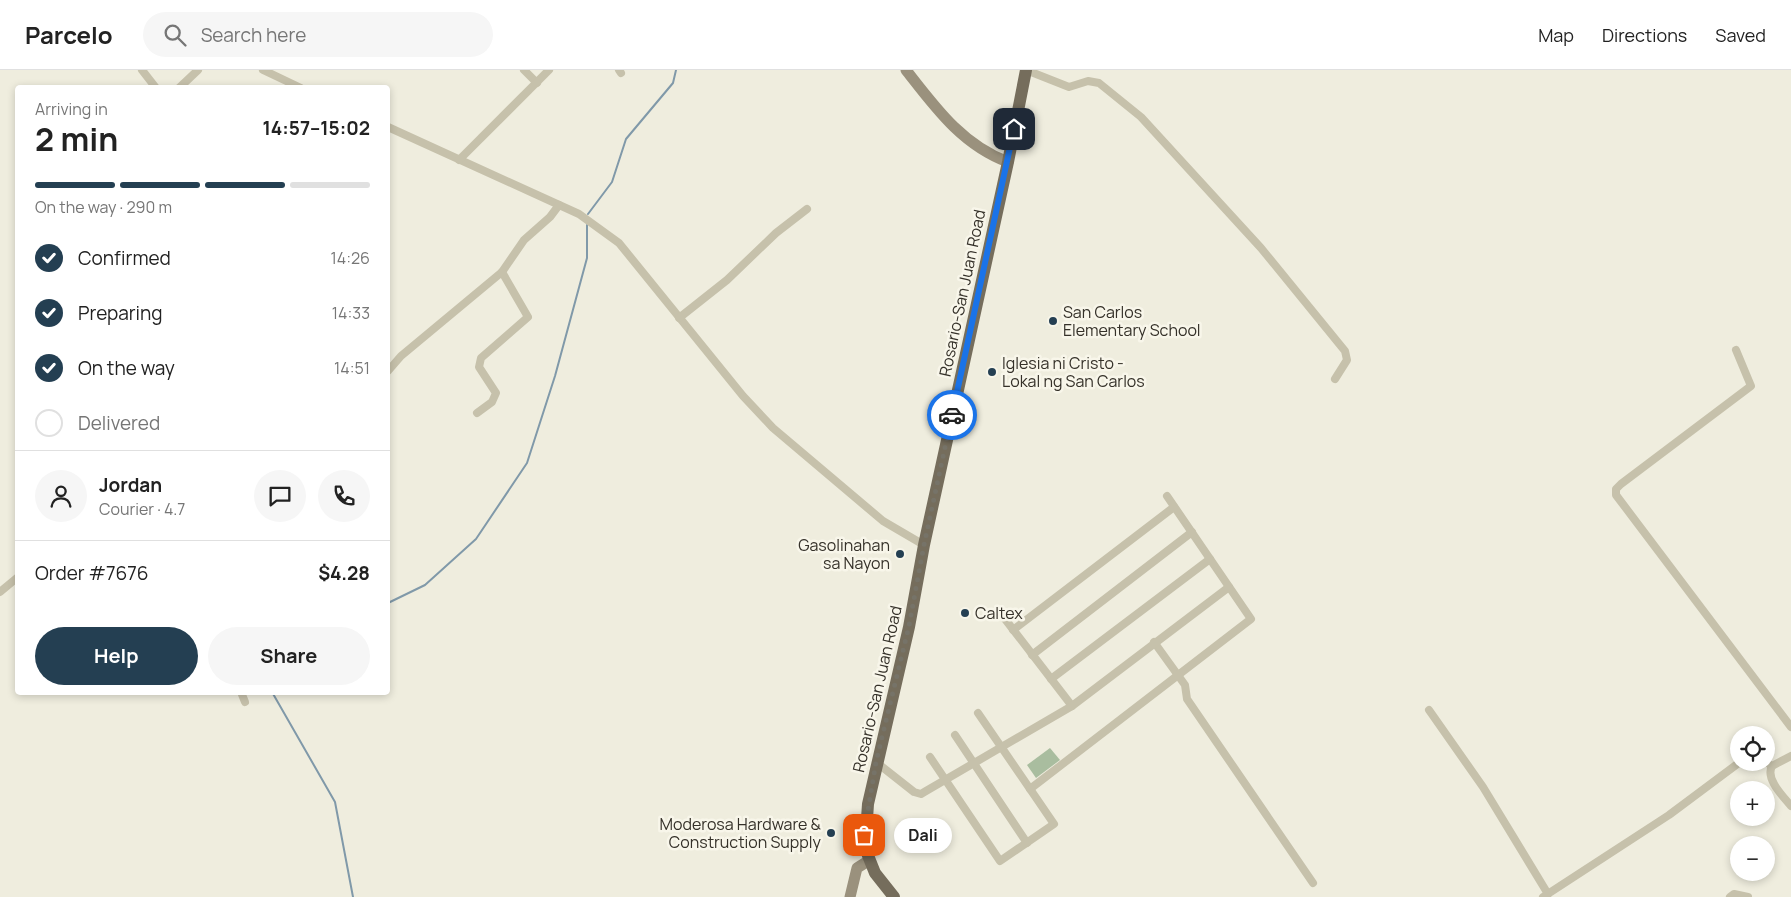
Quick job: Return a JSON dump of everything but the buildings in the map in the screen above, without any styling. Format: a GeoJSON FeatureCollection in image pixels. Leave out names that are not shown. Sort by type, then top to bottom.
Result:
{"type":"FeatureCollection","features":[{"type":"Feature","properties":{"kind":"main road","name":"Rosario-San Juan Road"},"geometry":{"type":"LineString","coordinates":[[894,897],[868,861],[864,835],[876,762],[909,626],[924,545],[1008,162],[1026,70]]}},
{"type":"Feature","properties":{"kind":"street"},"geometry":{"type":"LineString","coordinates":[[142,70],[154,85]]}},
{"type":"Feature","properties":{"kind":"street"},"geometry":{"type":"LineString","coordinates":[[182,85],[198,70]]}},
{"type":"Feature","properties":{"kind":"street"},"geometry":{"type":"LineString","coordinates":[[263,70],[295,85]]}},
{"type":"Feature","properties":{"kind":"street"},"geometry":{"type":"LineString","coordinates":[[524,70],[537,83]]}},
{"type":"Feature","properties":{"kind":"street"},"geometry":{"type":"LineString","coordinates":[[458,160],[549,70]]}},
{"type":"Feature","properties":{"kind":"street"},"geometry":{"type":"LineString","coordinates":[[906,70],[949,123],[977,148],[1008,162]]}},
{"type":"Feature","properties":{"kind":"street"},"geometry":{"type":"LineString","coordinates":[[1026,70],[1069,87],[1088,81],[1099,83],[1141,116],[1261,248],[1345,352],[1347,360],[1335,379]]}},
{"type":"Feature","properties":{"kind":"street"},"geometry":{"type":"LineString","coordinates":[[390,128],[579,214],[619,243],[743,396],[773,428],[883,521],[924,545]]}},
{"type":"Feature","properties":{"kind":"street"},"geometry":{"type":"LineString","coordinates":[[390,369],[401,356],[502,272],[524,240],[550,217],[559,205]]}},
{"type":"Feature","properties":{"kind":"street"},"geometry":{"type":"LineString","coordinates":[[679,318],[727,280],[776,233],[806,209]]}},
{"type":"Feature","properties":{"kind":"street"},"geometry":{"type":"LineString","coordinates":[[478,413],[492,402],[496,393],[480,367],[481,358],[528,317],[502,272]]}},
{"type":"Feature","properties":{"kind":"street"},"geometry":{"type":"LineString","coordinates":[[1736,350],[1751,386],[1621,484],[1616,489],[1616,495],[1791,727]]}},
{"type":"Feature","properties":{"kind":"street"},"geometry":{"type":"LineString","coordinates":[[1030,789],[1251,619],[1167,496]]}},
{"type":"Feature","properties":{"kind":"street"},"geometry":{"type":"LineString","coordinates":[[1013,630],[1174,507]]}},
{"type":"Feature","properties":{"kind":"street"},"geometry":{"type":"LineString","coordinates":[[1032,655],[1192,532]]}},
{"type":"Feature","properties":{"kind":"street"},"geometry":{"type":"LineString","coordinates":[[1051,679],[1210,559]]}},
{"type":"Feature","properties":{"kind":"street"},"geometry":{"type":"LineString","coordinates":[[0,592],[15,580]]}},
{"type":"Feature","properties":{"kind":"street"},"geometry":{"type":"LineString","coordinates":[[876,762],[914,792],[921,794],[1072,706],[1229,587]]}},
{"type":"Feature","properties":{"kind":"street"},"geometry":{"type":"LineString","coordinates":[[1005,619],[1072,706]]}},
{"type":"Feature","properties":{"kind":"street"},"geometry":{"type":"LineString","coordinates":[[1154,642],[1185,685],[1187,699],[1314,883]]}},
{"type":"Feature","properties":{"kind":"street"},"geometry":{"type":"LineString","coordinates":[[242,695],[245,702]]}},
{"type":"Feature","properties":{"kind":"street"},"geometry":{"type":"LineString","coordinates":[[1429,710],[1483,787],[1546,895],[1669,815],[1730,769]]}},
{"type":"Feature","properties":{"kind":"street"},"geometry":{"type":"LineString","coordinates":[[930,757],[1000,861],[1054,824],[978,713]]}},
{"type":"Feature","properties":{"kind":"street"},"geometry":{"type":"LineString","coordinates":[[955,735],[1027,843]]}},
{"type":"Feature","properties":{"kind":"street"},"geometry":{"type":"LineString","coordinates":[[1775,762],[1791,756]]}},
{"type":"Feature","properties":{"kind":"street"},"geometry":{"type":"LineString","coordinates":[[1770,771],[1771,778],[1791,806]]}},
{"type":"Feature","properties":{"kind":"street"},"geometry":{"type":"LineString","coordinates":[[850,897],[857,868],[868,861]]}},
{"type":"Feature","properties":{"kind":"street"},"geometry":{"type":"LineString","coordinates":[[1730,897],[1734,894],[1748,897]]}},
{"type":"Feature","properties":{"kind":"green space"},"geometry":{"type":"Polygon","coordinates":[[[1050,748],[1060,760],[1036,778],[1027,765],[1050,748]]]}},
{"type":"Feature","properties":{"kind":"waterway"},"geometry":{"type":"LineString","coordinates":[[588,214],[612,182],[626,139],[673,83],[676,70]]}},
{"type":"Feature","properties":{"kind":"waterway"},"geometry":{"type":"LineString","coordinates":[[390,602],[425,585],[476,539],[527,463],[555,376],[587,258],[587,225]]}},
{"type":"Feature","properties":{"kind":"waterway"},"geometry":{"type":"LineString","coordinates":[[274,695],[335,802],[353,897]]}},
{"type":"Feature","properties":{"kind":"way so far"},"geometry":{"type":"LineString","coordinates":[[864,835],[876,762],[909,626],[952,415]]}},
{"type":"Feature","properties":{"kind":"place","name":"San Carlos Elementary School"},"geometry":{"type":"Point","coordinates":[1053,321]}},
{"type":"Feature","properties":{"kind":"place","name":"Iglesia ni Cristo - Lokal ng San Carlos"},"geometry":{"type":"Point","coordinates":[992,372]}},
{"type":"Feature","properties":{"kind":"place","name":"Gasolinahan sa Nayon"},"geometry":{"type":"Point","coordinates":[900,554]}},
{"type":"Feature","properties":{"kind":"place","name":"Caltex"},"geometry":{"type":"Point","coordinates":[965,613]}},
{"type":"Feature","properties":{"kind":"place","name":"Moderosa Hardware & Construction Supply"},"geometry":{"type":"Point","coordinates":[831,833]}},
{"type":"Feature","properties":{"kind":"place","name":"Dali"},"geometry":{"type":"Point","coordinates":[864,835]}},
{"type":"Feature","properties":{"kind":"route"},"geometry":{"type":"LineString","coordinates":[[952,415],[1014,129]]}}]}
